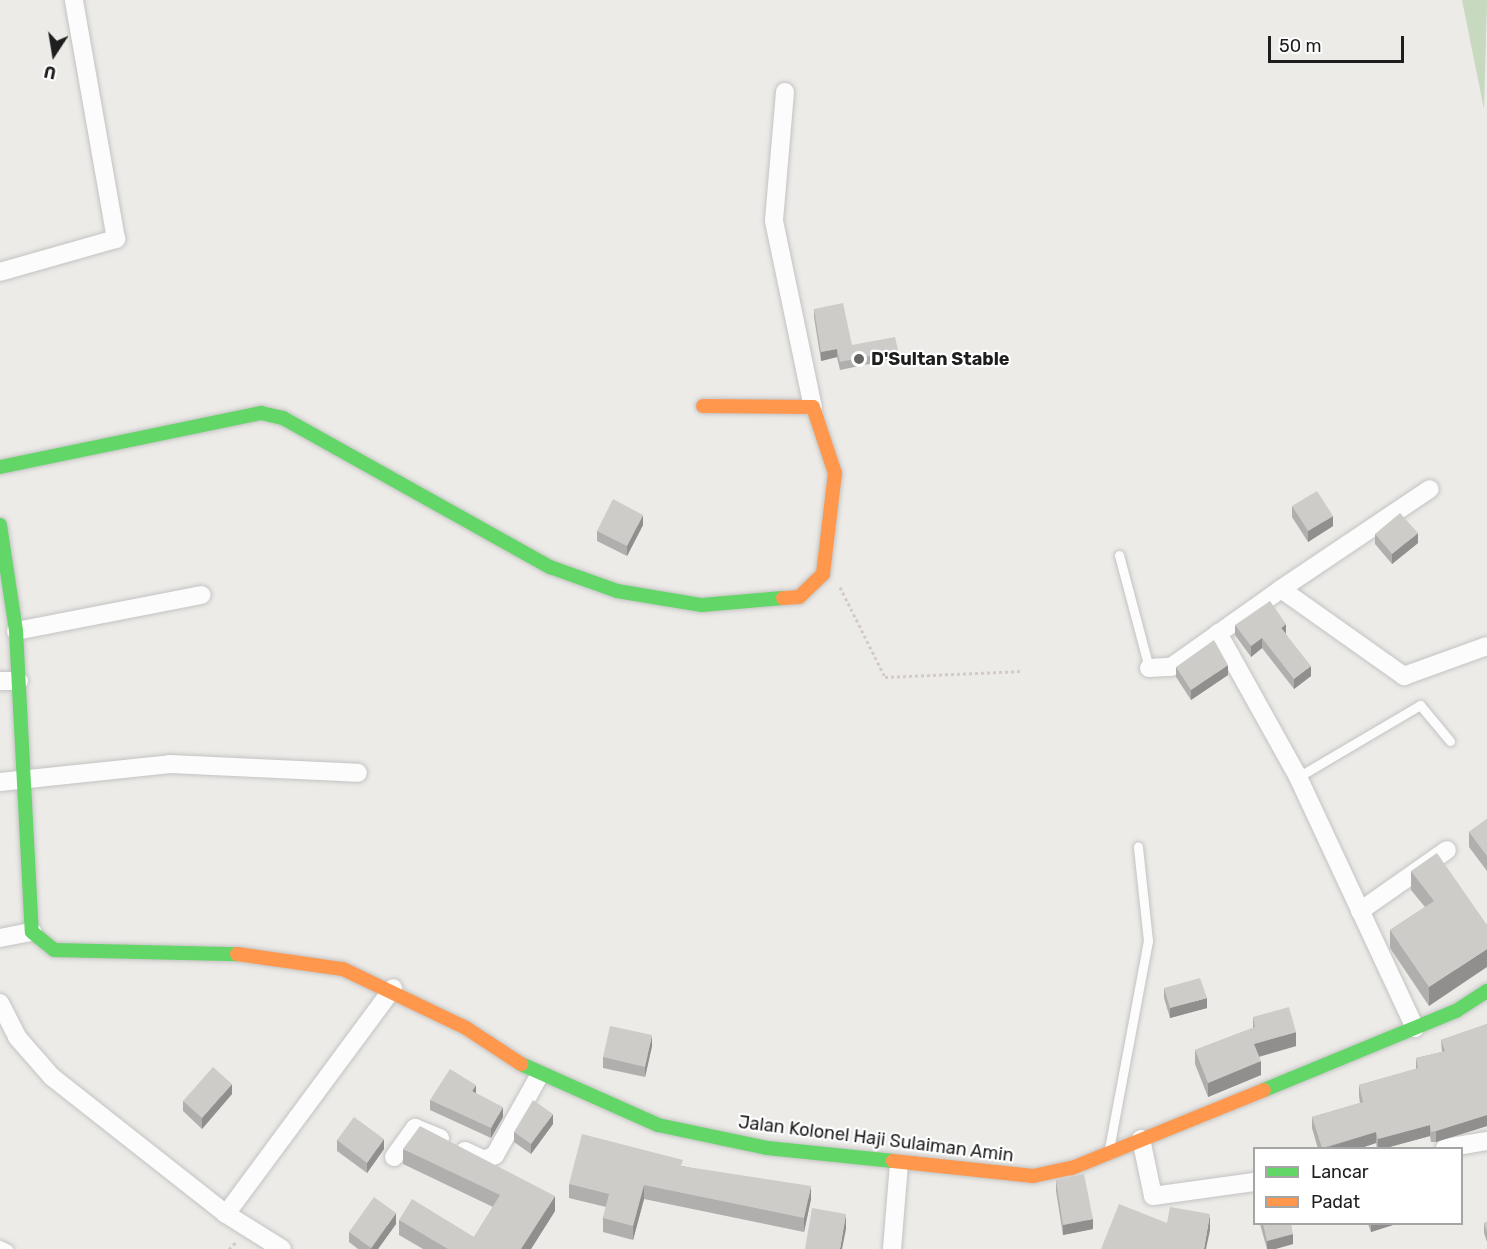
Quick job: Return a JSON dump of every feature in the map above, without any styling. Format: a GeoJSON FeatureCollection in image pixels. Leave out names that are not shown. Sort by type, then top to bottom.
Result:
{"type":"FeatureCollection","features":[{"type":"Feature","properties":{"kind":"street"},"geometry":{"type":"LineString","coordinates":[[0,272],[116,239],[74,0]]}},
{"type":"Feature","properties":{"kind":"street"},"geometry":{"type":"LineString","coordinates":[[0,467],[261,413],[283,418],[550,567],[617,591],[702,604],[763,602],[799,597],[823,574],[835,473],[813,407],[774,221],[785,92]]}},
{"type":"Feature","properties":{"kind":"street"},"geometry":{"type":"LineString","coordinates":[[703,406],[813,407]]}},
{"type":"Feature","properties":{"kind":"street"},"geometry":{"type":"LineString","coordinates":[[1149,668],[1171,667],[1281,589],[1430,489]]}},
{"type":"Feature","properties":{"kind":"street"},"geometry":{"type":"LineString","coordinates":[[0,525],[16,631],[20,783],[32,932],[0,938]]}},
{"type":"Feature","properties":{"kind":"street"},"geometry":{"type":"LineString","coordinates":[[1281,589],[1404,676],[1487,646]]}},
{"type":"Feature","properties":{"kind":"street"},"geometry":{"type":"LineString","coordinates":[[16,631],[202,595]]}},
{"type":"Feature","properties":{"kind":"street"},"geometry":{"type":"LineString","coordinates":[[1218,633],[1298,777],[1415,1028]]}},
{"type":"Feature","properties":{"kind":"street"},"geometry":{"type":"LineString","coordinates":[[0,681],[19,681]]}},
{"type":"Feature","properties":{"kind":"street"},"geometry":{"type":"LineString","coordinates":[[0,782],[20,783],[170,764],[358,773]]}},
{"type":"Feature","properties":{"kind":"street"},"geometry":{"type":"LineString","coordinates":[[1360,911],[1447,850]]}},
{"type":"Feature","properties":{"kind":"street","name":"Jalan Kolonel Haji Sulaiman Amin"},"geometry":{"type":"LineString","coordinates":[[32,932],[54,950],[258,954],[343,969],[393,988],[539,1076],[658,1125],[766,1148],[899,1164],[1037,1176],[1109,1151],[1415,1028],[1487,991]]}},
{"type":"Feature","properties":{"kind":"street"},"geometry":{"type":"LineString","coordinates":[[226,1214],[393,988]]}},
{"type":"Feature","properties":{"kind":"street"},"geometry":{"type":"LineString","coordinates":[[0,1002],[17,1037],[52,1077],[226,1214],[282,1249]]}},
{"type":"Feature","properties":{"kind":"street"},"geometry":{"type":"LineString","coordinates":[[394,1157],[417,1127],[484,1160],[492,1159],[539,1076]]}},
{"type":"Feature","properties":{"kind":"street"},"geometry":{"type":"LineString","coordinates":[[1142,1138],[1154,1196],[1253,1182]]}},
{"type":"Feature","properties":{"kind":"street"},"geometry":{"type":"LineString","coordinates":[[1457,1147],[1487,1142]]}},
{"type":"Feature","properties":{"kind":"street"},"geometry":{"type":"LineString","coordinates":[[892,1249],[899,1164]]}},
{"type":"Feature","properties":{"kind":"lane"},"geometry":{"type":"LineString","coordinates":[[1119,555],[1149,668]]}},
{"type":"Feature","properties":{"kind":"lane"},"geometry":{"type":"LineString","coordinates":[[1298,777],[1420,705],[1449,741]]}},
{"type":"Feature","properties":{"kind":"lane"},"geometry":{"type":"LineString","coordinates":[[1109,1151],[1148,941],[1138,847]]}},
{"type":"Feature","properties":{"kind":"lane"},"geometry":{"type":"LineString","coordinates":[[0,1245],[8,1249]]}},
{"type":"Feature","properties":{"kind":"path"},"geometry":{"type":"LineString","coordinates":[[823,574],[850,602],[885,676],[1020,672]]}},
{"type":"Feature","properties":{"kind":"green space"},"geometry":{"type":"Polygon","coordinates":[[[1462,0],[1487,0],[1484,109],[1462,0]]]}},
{"type":"Feature","properties":{"kind":"building"},"geometry":{"type":"Polygon","coordinates":[[[843,303],[852,345],[895,337],[898,350],[840,362],[837,349],[821,352],[814,309],[843,303]]]}},
{"type":"Feature","properties":{"kind":"building"},"geometry":{"type":"Polygon","coordinates":[[[1317,491],[1333,516],[1308,531],[1292,506],[1317,491]]]}},
{"type":"Feature","properties":{"kind":"building"},"geometry":{"type":"Polygon","coordinates":[[[613,499],[643,515],[627,546],[597,531],[613,499]]]}},
{"type":"Feature","properties":{"kind":"building"},"geometry":{"type":"Polygon","coordinates":[[[1400,513],[1418,533],[1392,554],[1375,534],[1400,513]]]}},
{"type":"Feature","properties":{"kind":"building"},"geometry":{"type":"Polygon","coordinates":[[[1270,601],[1286,624],[1281,628],[1311,666],[1294,679],[1262,638],[1251,646],[1235,625],[1270,601]]]}},
{"type":"Feature","properties":{"kind":"building"},"geometry":{"type":"Polygon","coordinates":[[[1214,640],[1228,665],[1191,690],[1176,667],[1214,640]]]}},
{"type":"Feature","properties":{"kind":"building"},"geometry":{"type":"Polygon","coordinates":[[[1487,819],[1487,856],[1469,832],[1487,819]]]}},
{"type":"Feature","properties":{"kind":"building"},"geometry":{"type":"Polygon","coordinates":[[[1437,853],[1487,925],[1487,949],[1429,987],[1390,930],[1434,901],[1411,871],[1437,853]]]}},
{"type":"Feature","properties":{"kind":"building"},"geometry":{"type":"Polygon","coordinates":[[[1200,978],[1207,998],[1170,1008],[1164,988],[1200,978]]]}},
{"type":"Feature","properties":{"kind":"building"},"geometry":{"type":"Polygon","coordinates":[[[1289,1007],[1296,1032],[1254,1044],[1261,1061],[1208,1083],[1195,1050],[1255,1027],[1253,1017],[1289,1007]]]}},
{"type":"Feature","properties":{"kind":"building"},"geometry":{"type":"Polygon","coordinates":[[[1487,1024],[1487,1115],[1431,1132],[1430,1125],[1378,1139],[1376,1132],[1322,1147],[1312,1117],[1363,1102],[1359,1085],[1418,1068],[1416,1058],[1445,1051],[1441,1040],[1487,1024]]]}},
{"type":"Feature","properties":{"kind":"building"},"geometry":{"type":"Polygon","coordinates":[[[610,1026],[652,1035],[645,1067],[603,1057],[610,1026]]]}},
{"type":"Feature","properties":{"kind":"building"},"geometry":{"type":"Polygon","coordinates":[[[213,1067],[232,1084],[202,1118],[183,1101],[213,1067]]]}},
{"type":"Feature","properties":{"kind":"building"},"geometry":{"type":"Polygon","coordinates":[[[450,1069],[476,1085],[472,1091],[503,1107],[491,1128],[430,1100],[450,1069]]]}},
{"type":"Feature","properties":{"kind":"building"},"geometry":{"type":"Polygon","coordinates":[[[533,1100],[553,1114],[531,1144],[514,1132],[533,1100]]]}},
{"type":"Feature","properties":{"kind":"building"},"geometry":{"type":"Polygon","coordinates":[[[354,1117],[384,1139],[367,1163],[337,1140],[354,1117]]]}},
{"type":"Feature","properties":{"kind":"building"},"geometry":{"type":"Polygon","coordinates":[[[420,1126],[555,1196],[521,1249],[448,1249],[399,1220],[412,1199],[474,1237],[500,1195],[403,1149],[420,1126]]]}},
{"type":"Feature","properties":{"kind":"building"},"geometry":{"type":"Polygon","coordinates":[[[582,1134],[683,1160],[681,1166],[811,1186],[804,1218],[644,1185],[633,1226],[603,1218],[609,1194],[569,1184],[582,1134]]]}},
{"type":"Feature","properties":{"kind":"building"},"geometry":{"type":"Polygon","coordinates":[[[1084,1174],[1093,1219],[1063,1225],[1056,1180],[1084,1174]]]}},
{"type":"Feature","properties":{"kind":"building"},"geometry":{"type":"Polygon","coordinates":[[[374,1197],[396,1213],[371,1248],[349,1232],[374,1197]]]}},
{"type":"Feature","properties":{"kind":"building"},"geometry":{"type":"Polygon","coordinates":[[[1119,1204],[1167,1223],[1170,1207],[1210,1214],[1204,1249],[1101,1249],[1119,1204]]]}},
{"type":"Feature","properties":{"kind":"building"},"geometry":{"type":"Polygon","coordinates":[[[812,1208],[846,1214],[840,1249],[805,1249],[812,1208]]]}},
{"type":"Feature","properties":{"kind":"building"},"geometry":{"type":"Polygon","coordinates":[[[1263,1225],[1291,1225],[1293,1234],[1267,1241],[1263,1225]]]}},
{"type":"Feature","properties":{"kind":"traffic: fast"},"geometry":{"type":"LineString","coordinates":[[0,467],[261,413],[283,418],[550,567],[617,591],[702,605],[783,598]]}},
{"type":"Feature","properties":{"kind":"traffic: fast"},"geometry":{"type":"LineString","coordinates":[[0,525],[16,631],[32,932],[54,950],[237,954]]}},
{"type":"Feature","properties":{"kind":"traffic: fast"},"geometry":{"type":"LineString","coordinates":[[1264,1090],[1456,1011],[1487,991]]}},
{"type":"Feature","properties":{"kind":"traffic: fast"},"geometry":{"type":"LineString","coordinates":[[521,1064],[658,1125],[767,1148],[893,1161]]}},
{"type":"Feature","properties":{"kind":"traffic: slow"},"geometry":{"type":"LineString","coordinates":[[703,406],[813,407],[835,473],[823,574],[799,597],[783,598]]}},
{"type":"Feature","properties":{"kind":"traffic: slow"},"geometry":{"type":"LineString","coordinates":[[237,954],[343,969],[466,1028],[521,1064]]}},
{"type":"Feature","properties":{"kind":"traffic: slow"},"geometry":{"type":"LineString","coordinates":[[893,1161],[1033,1176],[1072,1168],[1264,1090]]}},
{"type":"Feature","properties":{"kind":"place","name":"D'Sultan Stable"},"geometry":{"type":"Point","coordinates":[859,359]}}]}
